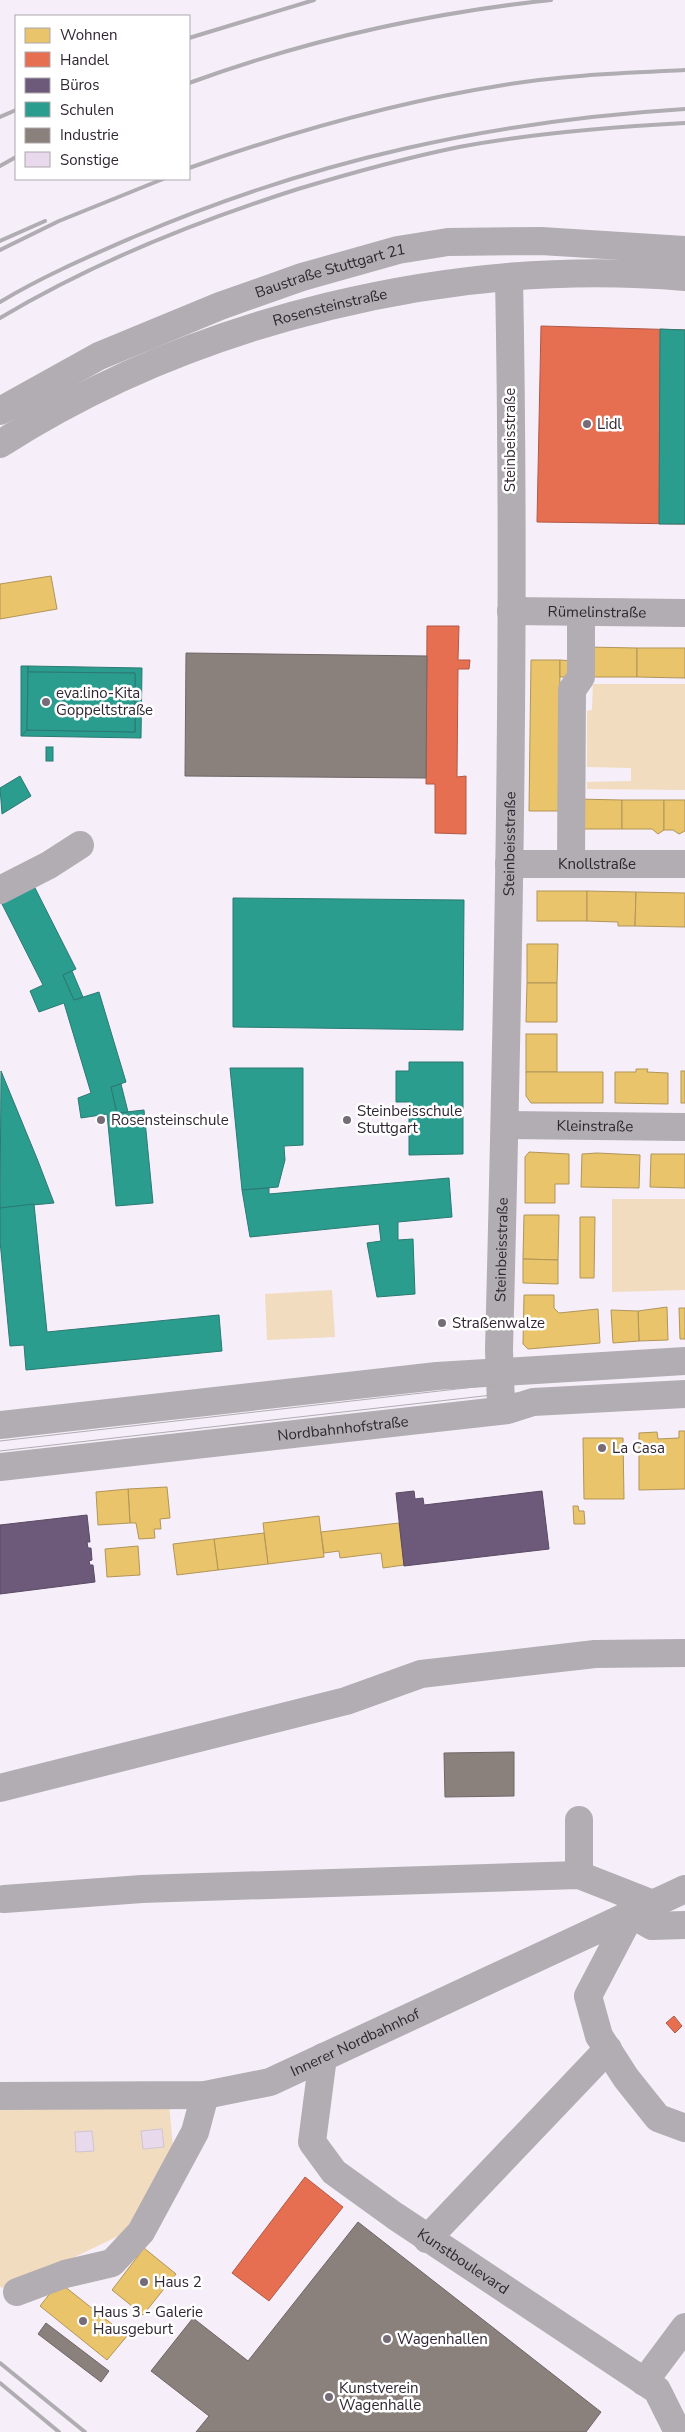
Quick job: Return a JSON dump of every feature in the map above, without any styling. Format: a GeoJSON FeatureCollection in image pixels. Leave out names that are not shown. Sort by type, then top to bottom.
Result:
{"type":"FeatureCollection","features":[{"type":"Feature","properties":{"kind":"street","name":"Baustraße Stuttgart 21"},"geometry":{"type":"LineString","coordinates":[[0,411],[100,356],[220,306],[302,277],[398,250],[448,242],[541,242],[685,250]]}},
{"type":"Feature","properties":{"kind":"street","name":"Rosensteinstraße"},"geometry":{"type":"LineString","coordinates":[[0,444],[64,408],[144,369],[254,327],[374,296],[460,282],[573,274],[685,278]]}},
{"type":"Feature","properties":{"kind":"street","name":"Steinbeisstraße"},"geometry":{"type":"LineString","coordinates":[[498,1411],[501,1404],[509,864],[511,611],[509,278]]}},
{"type":"Feature","properties":{"kind":"street","name":"Rümelinstraße"},"geometry":{"type":"LineString","coordinates":[[511,611],[685,613]]}},
{"type":"Feature","properties":{"kind":"street"},"geometry":{"type":"LineString","coordinates":[[571,864],[572,690],[581,677],[582,612]]}},
{"type":"Feature","properties":{"kind":"street"},"geometry":{"type":"LineString","coordinates":[[0,890],[49,865],[80,845]]}},
{"type":"Feature","properties":{"kind":"street","name":"Knollstraße"},"geometry":{"type":"LineString","coordinates":[[509,864],[685,864]]}},
{"type":"Feature","properties":{"kind":"street","name":"Kleinstraße"},"geometry":{"type":"LineString","coordinates":[[505,1125],[685,1127]]}},
{"type":"Feature","properties":{"kind":"street"},"geometry":{"type":"LineString","coordinates":[[0,1425],[267,1394],[500,1371],[685,1361]]}},
{"type":"Feature","properties":{"kind":"street","name":"Nordbahnhofstraße"},"geometry":{"type":"LineString","coordinates":[[0,1467],[498,1411],[533,1402],[685,1394]]}},
{"type":"Feature","properties":{"kind":"street"},"geometry":{"type":"LineString","coordinates":[[0,1788],[346,1702],[421,1674],[595,1654],[685,1653]]}},
{"type":"Feature","properties":{"kind":"street"},"geometry":{"type":"LineString","coordinates":[[579,1820],[579,1876]]}},
{"type":"Feature","properties":{"kind":"street"},"geometry":{"type":"LineString","coordinates":[[4,1899],[142,1890],[579,1876],[642,1909],[652,1926],[685,1925]]}},
{"type":"Feature","properties":{"kind":"street","name":"Innerer Nordbahnhof"},"geometry":{"type":"LineString","coordinates":[[0,2096],[205,2096],[270,2082],[685,1888]]}},
{"type":"Feature","properties":{"kind":"street"},"geometry":{"type":"LineString","coordinates":[[642,1909],[588,1996],[599,2036],[626,2078],[658,2118],[685,2128]]}},
{"type":"Feature","properties":{"kind":"street"},"geometry":{"type":"LineString","coordinates":[[427,2239],[608,2049]]}},
{"type":"Feature","properties":{"kind":"street","name":"Kunstboulevard"},"geometry":{"type":"LineString","coordinates":[[323,2057],[312,2142],[334,2172],[427,2239],[656,2390],[678,2432]]}},
{"type":"Feature","properties":{"kind":"street"},"geometry":{"type":"LineString","coordinates":[[16,2292],[65,2274],[112,2262],[141,2232],[196,2132],[205,2096]]}},
{"type":"Feature","properties":{"kind":"street"},"geometry":{"type":"LineString","coordinates":[[644,2382],[685,2326]]}},
{"type":"Feature","properties":{"kind":"shaded area"},"geometry":{"type":"Polygon","coordinates":[[[593,684],[685,684],[685,790],[587,789],[587,782],[631,781],[631,768],[587,767],[587,711],[592,710],[593,684]]]}},
{"type":"Feature","properties":{"kind":"shaded area"},"geometry":{"type":"Polygon","coordinates":[[[612,1199],[685,1199],[685,1290],[612,1292],[612,1199]]]}},
{"type":"Feature","properties":{"kind":"shaded area"},"geometry":{"type":"Polygon","coordinates":[[[332,1290],[335,1337],[267,1340],[265,1294],[332,1290]]]}},
{"type":"Feature","properties":{"kind":"shaded area"},"geometry":{"type":"Polygon","coordinates":[[[169,2104],[174,2158],[135,2228],[29,2279],[2,2288],[0,2286],[0,2108],[169,2104]]]}},
{"type":"Feature","properties":{"kind":"building: Wohnen"},"geometry":{"type":"Polygon","coordinates":[[[51,576],[57,609],[0,619],[0,584],[51,576]]]}},
{"type":"Feature","properties":{"kind":"building: Wohnen"},"geometry":{"type":"Polygon","coordinates":[[[586,647],[637,648],[637,677],[586,677],[586,647]]]}},
{"type":"Feature","properties":{"kind":"building: Wohnen"},"geometry":{"type":"Polygon","coordinates":[[[637,648],[685,648],[685,678],[637,677],[637,648]]]}},
{"type":"Feature","properties":{"kind":"building: Wohnen"},"geometry":{"type":"Polygon","coordinates":[[[531,660],[560,660],[559,811],[529,811],[531,660]]]}},
{"type":"Feature","properties":{"kind":"building: Wohnen"},"geometry":{"type":"Polygon","coordinates":[[[560,660],[574,661],[574,677],[560,677],[560,660]]]}},
{"type":"Feature","properties":{"kind":"building: Wohnen"},"geometry":{"type":"Polygon","coordinates":[[[576,799],[622,800],[622,829],[575,829],[576,799]]]}},
{"type":"Feature","properties":{"kind":"building: Wohnen"},"geometry":{"type":"Polygon","coordinates":[[[622,800],[664,800],[664,830],[658,834],[652,829],[622,829],[622,800]]]}},
{"type":"Feature","properties":{"kind":"building: Wohnen"},"geometry":{"type":"Polygon","coordinates":[[[664,800],[685,800],[685,831],[679,834],[673,830],[664,830],[664,800]]]}},
{"type":"Feature","properties":{"kind":"building: Wohnen"},"geometry":{"type":"Polygon","coordinates":[[[537,891],[587,891],[587,921],[537,921],[537,891]]]}},
{"type":"Feature","properties":{"kind":"building: Wohnen"},"geometry":{"type":"Polygon","coordinates":[[[587,891],[636,892],[635,926],[618,926],[618,922],[587,921],[587,891]]]}},
{"type":"Feature","properties":{"kind":"building: Wohnen"},"geometry":{"type":"Polygon","coordinates":[[[636,892],[685,893],[685,927],[635,926],[636,892]]]}},
{"type":"Feature","properties":{"kind":"building: Wohnen"},"geometry":{"type":"Polygon","coordinates":[[[527,944],[558,944],[557,983],[527,983],[527,944]]]}},
{"type":"Feature","properties":{"kind":"building: Wohnen"},"geometry":{"type":"Polygon","coordinates":[[[527,983],[557,983],[557,1022],[526,1022],[527,983]]]}},
{"type":"Feature","properties":{"kind":"building: Wohnen"},"geometry":{"type":"Polygon","coordinates":[[[526,1034],[557,1034],[557,1072],[526,1072],[526,1034]]]}},
{"type":"Feature","properties":{"kind":"building: Wohnen"},"geometry":{"type":"Polygon","coordinates":[[[636,1069],[648,1069],[647,1072],[668,1073],[668,1104],[615,1103],[615,1072],[636,1072],[636,1069]]]}},
{"type":"Feature","properties":{"kind":"building: Wohnen"},"geometry":{"type":"Polygon","coordinates":[[[681,1071],[685,1071],[685,1103],[681,1103],[681,1071]]]}},
{"type":"Feature","properties":{"kind":"building: Wohnen"},"geometry":{"type":"Polygon","coordinates":[[[526,1072],[603,1072],[603,1103],[531,1103],[526,1096],[526,1072]]]}},
{"type":"Feature","properties":{"kind":"building: Wohnen"},"geometry":{"type":"Polygon","coordinates":[[[529,1152],[569,1154],[569,1184],[555,1184],[555,1203],[525,1203],[525,1157],[529,1152]]]}},
{"type":"Feature","properties":{"kind":"building: Wohnen"},"geometry":{"type":"Polygon","coordinates":[[[582,1154],[640,1155],[639,1188],[581,1187],[582,1154]]]}},
{"type":"Feature","properties":{"kind":"building: Wohnen"},"geometry":{"type":"Polygon","coordinates":[[[651,1154],[685,1154],[685,1188],[650,1187],[651,1154]]]}},
{"type":"Feature","properties":{"kind":"building: Wohnen"},"geometry":{"type":"Polygon","coordinates":[[[524,1215],[559,1215],[558,1260],[523,1259],[524,1215]]]}},
{"type":"Feature","properties":{"kind":"building: Wohnen"},"geometry":{"type":"Polygon","coordinates":[[[580,1217],[595,1217],[594,1278],[580,1278],[580,1217]]]}},
{"type":"Feature","properties":{"kind":"building: Wohnen"},"geometry":{"type":"Polygon","coordinates":[[[523,1259],[558,1260],[558,1284],[523,1283],[523,1259]]]}},
{"type":"Feature","properties":{"kind":"building: Wohnen"},"geometry":{"type":"Polygon","coordinates":[[[524,1295],[554,1295],[554,1308],[559,1313],[598,1309],[600,1343],[528,1349],[523,1344],[524,1295]]]}},
{"type":"Feature","properties":{"kind":"building: Wohnen"},"geometry":{"type":"Polygon","coordinates":[[[667,1307],[668,1340],[639,1341],[638,1311],[667,1307]]]}},
{"type":"Feature","properties":{"kind":"building: Wohnen"},"geometry":{"type":"Polygon","coordinates":[[[679,1308],[685,1308],[685,1339],[680,1339],[679,1308]]]}},
{"type":"Feature","properties":{"kind":"building: Wohnen"},"geometry":{"type":"Polygon","coordinates":[[[611,1310],[638,1311],[639,1341],[613,1343],[611,1310]]]}},
{"type":"Feature","properties":{"kind":"building: Wohnen"},"geometry":{"type":"Polygon","coordinates":[[[679,1431],[685,1431],[685,1489],[639,1490],[639,1433],[657,1432],[658,1439],[679,1438],[679,1431]]]}},
{"type":"Feature","properties":{"kind":"building: Wohnen"},"geometry":{"type":"Polygon","coordinates":[[[583,1438],[623,1438],[624,1499],[584,1499],[583,1438]]]}},
{"type":"Feature","properties":{"kind":"building: Wohnen"},"geometry":{"type":"Polygon","coordinates":[[[167,1487],[170,1518],[160,1519],[161,1529],[154,1529],[155,1538],[139,1539],[136,1523],[130,1523],[128,1489],[167,1487]]]}},
{"type":"Feature","properties":{"kind":"building: Wohnen"},"geometry":{"type":"Polygon","coordinates":[[[128,1489],[130,1523],[98,1525],[96,1492],[128,1489]]]}},
{"type":"Feature","properties":{"kind":"building: Wohnen"},"geometry":{"type":"Polygon","coordinates":[[[573,1506],[578,1506],[579,1511],[584,1511],[585,1524],[574,1524],[573,1506]]]}},
{"type":"Feature","properties":{"kind":"building: Wohnen"},"geometry":{"type":"Polygon","coordinates":[[[319,1516],[324,1557],[268,1564],[263,1523],[319,1516]]]}},
{"type":"Feature","properties":{"kind":"building: Wohnen"},"geometry":{"type":"Polygon","coordinates":[[[399,1523],[404,1565],[383,1568],[381,1553],[340,1558],[339,1551],[324,1553],[321,1532],[399,1523]]]}},
{"type":"Feature","properties":{"kind":"building: Wohnen"},"geometry":{"type":"Polygon","coordinates":[[[264,1533],[268,1564],[218,1570],[214,1539],[264,1533]]]}},
{"type":"Feature","properties":{"kind":"building: Wohnen"},"geometry":{"type":"Polygon","coordinates":[[[214,1539],[218,1570],[177,1575],[173,1544],[214,1539]]]}},
{"type":"Feature","properties":{"kind":"building: Wohnen"},"geometry":{"type":"Polygon","coordinates":[[[138,1546],[140,1575],[107,1577],[105,1549],[138,1546]]]}},
{"type":"Feature","properties":{"kind":"building: Wohnen","name":"Haus 2"},"geometry":{"type":"Polygon","coordinates":[[[144,2248],[176,2274],[143,2315],[112,2290],[144,2248]]]}},
{"type":"Feature","properties":{"kind":"building: Wohnen","name":"Haus 3 - Galerie Hausgeburt"},"geometry":{"type":"Polygon","coordinates":[[[59,2282],[127,2336],[107,2360],[40,2306],[59,2282]]]}},
{"type":"Feature","properties":{"kind":"building: Handel"},"geometry":{"type":"Polygon","coordinates":[[[541,326],[685,330],[685,524],[537,522],[541,326]]]}},
{"type":"Feature","properties":{"kind":"building: Handel"},"geometry":{"type":"Polygon","coordinates":[[[427,626],[459,626],[458,660],[470,660],[469,669],[458,669],[457,777],[466,776],[466,834],[435,833],[435,784],[426,784],[427,626]]]}},
{"type":"Feature","properties":{"kind":"building: Handel"},"geometry":{"type":"Polygon","coordinates":[[[674,2016],[682,2026],[675,2033],[666,2023],[674,2016]]]}},
{"type":"Feature","properties":{"kind":"building: Handel"},"geometry":{"type":"Polygon","coordinates":[[[305,2177],[343,2207],[269,2301],[232,2273],[305,2177]]]}},
{"type":"Feature","properties":{"kind":"building: Büros"},"geometry":{"type":"Polygon","coordinates":[[[414,1491],[415,1499],[423,1498],[424,1505],[542,1491],[549,1549],[404,1566],[396,1493],[414,1491]]]}},
{"type":"Feature","properties":{"kind":"building: Büros"},"geometry":{"type":"Polygon","coordinates":[[[87,1515],[90,1542],[87,1542],[88,1548],[91,1548],[92,1560],[89,1561],[90,1565],[93,1565],[95,1582],[0,1594],[0,1525],[87,1515]]]}},
{"type":"Feature","properties":{"kind":"building: Schulen"},"geometry":{"type":"Polygon","coordinates":[[[660,329],[685,330],[685,524],[659,524],[660,329]]]}},
{"type":"Feature","properties":{"kind":"building: Schulen"},"geometry":{"type":"Polygon","coordinates":[[[21,666],[28,666],[27,730],[21,736],[21,666]]]}},
{"type":"Feature","properties":{"kind":"building: Schulen"},"geometry":{"type":"Polygon","coordinates":[[[28,666],[142,668],[141,738],[21,736],[27,730],[135,732],[135,673],[28,672],[28,666]]]}},
{"type":"Feature","properties":{"kind":"building: Schulen"},"geometry":{"type":"Polygon","coordinates":[[[28,672],[135,673],[135,732],[27,730],[28,672]]]}},
{"type":"Feature","properties":{"kind":"building: Schulen"},"geometry":{"type":"Polygon","coordinates":[[[46,747],[53,747],[53,761],[46,761],[46,747]]]}},
{"type":"Feature","properties":{"kind":"building: Schulen"},"geometry":{"type":"Polygon","coordinates":[[[20,776],[31,796],[2,814],[0,788],[20,776]]]}},
{"type":"Feature","properties":{"kind":"building: Schulen"},"geometry":{"type":"Polygon","coordinates":[[[34,886],[76,969],[63,975],[74,1000],[99,992],[126,1082],[111,1087],[117,1113],[144,1110],[153,1203],[116,1206],[107,1114],[81,1118],[78,1098],[91,1093],[64,1003],[39,1012],[30,991],[43,985],[1,902],[34,886]]]}},
{"type":"Feature","properties":{"kind":"building: Schulen"},"geometry":{"type":"Polygon","coordinates":[[[233,898],[464,900],[463,1030],[233,1027],[233,898]]]}},
{"type":"Feature","properties":{"kind":"building: Schulen"},"geometry":{"type":"Polygon","coordinates":[[[72,971],[83,997],[74,1000],[63,975],[72,971]]]}},
{"type":"Feature","properties":{"kind":"building: Schulen"},"geometry":{"type":"Polygon","coordinates":[[[409,1062],[463,1062],[463,1154],[409,1155],[409,1102],[396,1102],[396,1071],[409,1071],[409,1062]]]}},
{"type":"Feature","properties":{"kind":"building: Schulen"},"geometry":{"type":"Polygon","coordinates":[[[230,1068],[303,1068],[303,1145],[284,1146],[285,1160],[278,1187],[242,1190],[230,1068]]]}},
{"type":"Feature","properties":{"kind":"building: Schulen"},"geometry":{"type":"Polygon","coordinates":[[[1,1071],[38,1161],[54,1203],[0,1208],[1,1071]]]}},
{"type":"Feature","properties":{"kind":"building: Schulen"},"geometry":{"type":"Polygon","coordinates":[[[121,1084],[128,1112],[117,1113],[111,1087],[121,1084]]]}},
{"type":"Feature","properties":{"kind":"building: Schulen"},"geometry":{"type":"Polygon","coordinates":[[[449,1178],[452,1217],[398,1222],[398,1240],[413,1239],[415,1294],[377,1297],[367,1243],[381,1241],[379,1224],[250,1237],[242,1190],[269,1188],[269,1194],[449,1178]]]}},
{"type":"Feature","properties":{"kind":"building: Schulen"},"geometry":{"type":"Polygon","coordinates":[[[34,1204],[47,1332],[219,1315],[222,1351],[26,1370],[24,1345],[10,1346],[0,1241],[0,1208],[34,1204]]]}},
{"type":"Feature","properties":{"kind":"building: Industrie"},"geometry":{"type":"Polygon","coordinates":[[[186,653],[427,656],[426,778],[185,776],[186,653]]]}},
{"type":"Feature","properties":{"kind":"building: Industrie"},"geometry":{"type":"Polygon","coordinates":[[[514,1752],[514,1796],[445,1797],[444,1753],[514,1752]]]}},
{"type":"Feature","properties":{"kind":"building: Industrie","name":"Wagenhallen"},"geometry":{"type":"Polygon","coordinates":[[[358,2222],[601,2412],[586,2432],[196,2432],[209,2416],[151,2371],[193,2318],[248,2361],[358,2222]]]}},
{"type":"Feature","properties":{"kind":"building: Industrie"},"geometry":{"type":"Polygon","coordinates":[[[46,2323],[109,2371],[101,2382],[38,2334],[46,2323]]]}},
{"type":"Feature","properties":{"kind":"building: Sonstige"},"geometry":{"type":"Polygon","coordinates":[[[162,2129],[164,2147],[143,2149],[141,2131],[162,2129]]]}},
{"type":"Feature","properties":{"kind":"building: Sonstige"},"geometry":{"type":"Polygon","coordinates":[[[92,2131],[94,2151],[76,2152],[75,2132],[92,2131]]]}},
{"type":"Feature","properties":{"kind":"tram line"},"geometry":{"type":"LineString","coordinates":[[0,1441],[501,1384],[685,1373]]}},
{"type":"Feature","properties":{"kind":"tram line"},"geometry":{"type":"LineString","coordinates":[[0,1451],[501,1394],[685,1383]]}},
{"type":"Feature","properties":{"kind":"railway"},"geometry":{"type":"LineString","coordinates":[[190,38],[314,0]]}},
{"type":"Feature","properties":{"kind":"railway"},"geometry":{"type":"LineString","coordinates":[[190,83],[277,54],[367,31],[459,13],[551,0]]}},
{"type":"Feature","properties":{"kind":"railway"},"geometry":{"type":"LineString","coordinates":[[190,168],[266,142],[344,119],[464,92],[549,79],[685,70]]}},
{"type":"Feature","properties":{"kind":"railway"},"geometry":{"type":"LineString","coordinates":[[0,302],[50,275],[136,236],[203,209],[337,166],[405,148],[473,134],[543,123],[685,109]]}},
{"type":"Feature","properties":{"kind":"railway"},"geometry":{"type":"LineString","coordinates":[[0,117],[15,110]]}},
{"type":"Feature","properties":{"kind":"railway"},"geometry":{"type":"LineString","coordinates":[[0,318],[72,279],[145,245],[221,215],[338,177],[419,156],[487,142],[572,131],[685,123]]}},
{"type":"Feature","properties":{"kind":"railway"},"geometry":{"type":"LineString","coordinates":[[0,166],[15,158]]}},
{"type":"Feature","properties":{"kind":"railway"},"geometry":{"type":"LineString","coordinates":[[0,250],[59,221],[161,180]]}},
{"type":"Feature","properties":{"kind":"railway"},"geometry":{"type":"LineString","coordinates":[[0,241],[45,221]]}},
{"type":"Feature","properties":{"kind":"railway"},"geometry":{"type":"LineString","coordinates":[[0,2363],[85,2432]]}},
{"type":"Feature","properties":{"kind":"railway"},"geometry":{"type":"LineString","coordinates":[[0,2383],[59,2432]]}},
{"type":"Feature","properties":{"kind":"place","name":"Lidl"},"geometry":{"type":"Point","coordinates":[587,424]}},
{"type":"Feature","properties":{"kind":"place","name":"eva:lino-Kita Goppeltstraße"},"geometry":{"type":"Point","coordinates":[46,702]}},
{"type":"Feature","properties":{"kind":"place","name":"Rosensteinschule"},"geometry":{"type":"Point","coordinates":[101,1120]}},
{"type":"Feature","properties":{"kind":"place","name":"Steinbeisschule Stuttgart"},"geometry":{"type":"Point","coordinates":[347,1120]}},
{"type":"Feature","properties":{"kind":"place","name":"Straßenwalze"},"geometry":{"type":"Point","coordinates":[442,1323]}},
{"type":"Feature","properties":{"kind":"place","name":"La Casa"},"geometry":{"type":"Point","coordinates":[602,1448]}},
{"type":"Feature","properties":{"kind":"place","name":"Haus 2"},"geometry":{"type":"Point","coordinates":[144,2282]}},
{"type":"Feature","properties":{"kind":"place","name":"Haus 3 - Galerie Hausgeburt"},"geometry":{"type":"Point","coordinates":[83,2321]}},
{"type":"Feature","properties":{"kind":"place","name":"Wagenhallen"},"geometry":{"type":"Point","coordinates":[387,2339]}},
{"type":"Feature","properties":{"kind":"place","name":"Kunstverein Wagenhalle"},"geometry":{"type":"Point","coordinates":[329,2397]}}]}
